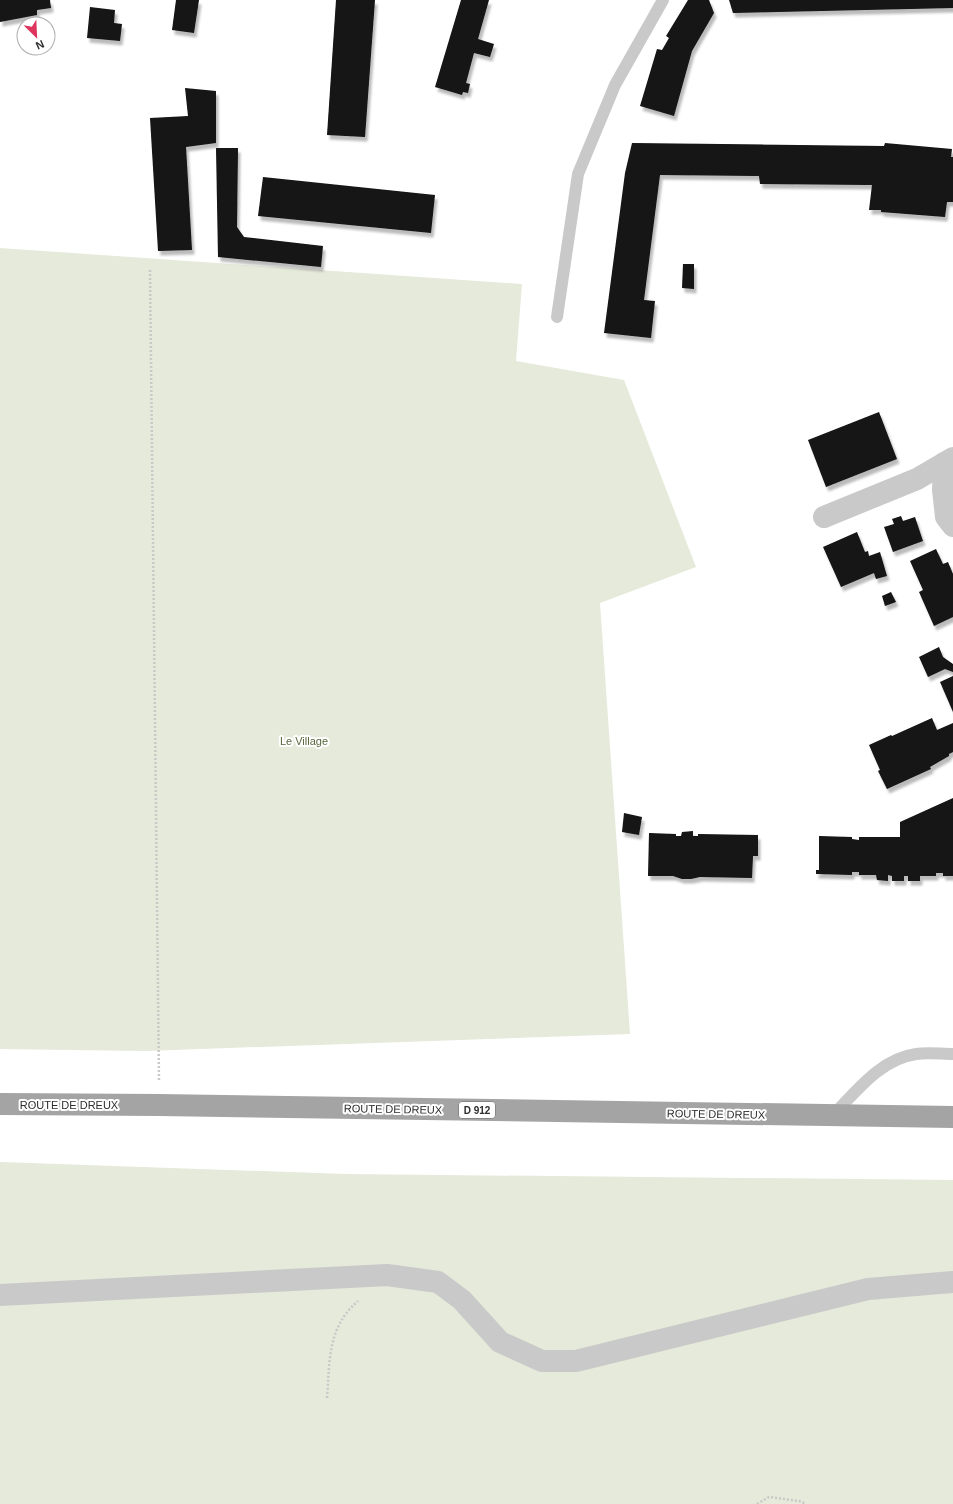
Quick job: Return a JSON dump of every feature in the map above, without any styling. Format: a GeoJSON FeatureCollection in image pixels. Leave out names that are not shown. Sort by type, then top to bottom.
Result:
{"type":"FeatureCollection","features":[{"type":"Feature","properties":{"kind":"main road","name":"ROUTE DE DREUX"},"geometry":{"type":"LineString","coordinates":[[0,1104],[953,1117]]}},
{"type":"Feature","properties":{"kind":"street"},"geometry":{"type":"LineString","coordinates":[[824,517],[917,479],[948,460]]}},
{"type":"Feature","properties":{"kind":"street"},"geometry":{"type":"LineString","coordinates":[[948,460],[943,490],[946,517],[953,526]]}},
{"type":"Feature","properties":{"kind":"street"},"geometry":{"type":"LineString","coordinates":[[0,1295],[387,1275],[438,1282],[462,1300],[500,1342],[542,1361],[576,1361],[868,1289],[953,1282]]}},
{"type":"Feature","properties":{"kind":"lane"},"geometry":{"type":"LineString","coordinates":[[556,317],[578,174],[615,85],[663,0]]}},
{"type":"Feature","properties":{"kind":"lane"},"geometry":{"type":"LineString","coordinates":[[832,1116],[874,1073],[892,1061],[916,1054],[953,1054]]}},
{"type":"Feature","properties":{"kind":"path"},"geometry":{"type":"LineString","coordinates":[[150,270],[159,1106]]}},
{"type":"Feature","properties":{"kind":"path"},"geometry":{"type":"LineString","coordinates":[[327,1398],[331,1347],[337,1327],[349,1309],[360,1299]]}},
{"type":"Feature","properties":{"kind":"path"},"geometry":{"type":"LineString","coordinates":[[757,1504],[769,1497],[799,1501],[806,1504]]}},
{"type":"Feature","properties":{"kind":"green space","name":"Le Village"},"geometry":{"type":"Polygon","coordinates":[[[0,248],[522,284],[516,361],[624,380],[696,567],[600,603],[630,1034],[145,1051],[0,1049],[0,248]]]}},
{"type":"Feature","properties":{"kind":"green space"},"geometry":{"type":"Polygon","coordinates":[[[0,1162],[345,1174],[953,1180],[953,1504],[0,1504],[0,1162]]]}},
{"type":"Feature","properties":{"kind":"building"},"geometry":{"type":"Polygon","coordinates":[[[0,0],[50,0],[51,8],[37,10],[37,15],[16,16],[16,19],[0,22],[0,0]]]}},
{"type":"Feature","properties":{"kind":"building"},"geometry":{"type":"Polygon","coordinates":[[[176,0],[199,0],[194,33],[172,30],[176,0]]]}},
{"type":"Feature","properties":{"kind":"building"},"geometry":{"type":"Polygon","coordinates":[[[336,0],[375,0],[365,137],[327,135],[336,0]]]}},
{"type":"Feature","properties":{"kind":"building"},"geometry":{"type":"Polygon","coordinates":[[[461,0],[489,0],[478,39],[494,44],[490,57],[474,53],[466,83],[470,84],[468,93],[463,92],[462,95],[435,87],[461,0]]]}},
{"type":"Feature","properties":{"kind":"building"},"geometry":{"type":"Polygon","coordinates":[[[688,0],[709,0],[714,13],[692,51],[674,116],[640,106],[657,49],[662,50],[669,38],[666,36],[688,0]]]}},
{"type":"Feature","properties":{"kind":"building"},"geometry":{"type":"Polygon","coordinates":[[[729,0],[953,0],[953,8],[733,13],[729,0]]]}},
{"type":"Feature","properties":{"kind":"building"},"geometry":{"type":"Polygon","coordinates":[[[90,7],[115,10],[114,23],[122,24],[120,41],[87,38],[90,7]]]}},
{"type":"Feature","properties":{"kind":"building"},"geometry":{"type":"Polygon","coordinates":[[[185,88],[216,91],[216,143],[186,147],[192,250],[158,251],[150,118],[188,116],[185,88]]]}},
{"type":"Feature","properties":{"kind":"building"},"geometry":{"type":"Polygon","coordinates":[[[632,143],[884,146],[885,143],[952,149],[953,202],[947,202],[945,217],[881,212],[881,210],[869,210],[872,185],[760,184],[759,176],[660,175],[644,300],[655,301],[651,338],[604,333],[625,173],[632,143]]]}},
{"type":"Feature","properties":{"kind":"building"},"geometry":{"type":"Polygon","coordinates":[[[216,148],[238,148],[237,227],[244,237],[323,246],[321,267],[218,257],[216,148]]]}},
{"type":"Feature","properties":{"kind":"building"},"geometry":{"type":"Polygon","coordinates":[[[263,177],[435,195],[431,233],[258,216],[263,177]]]}},
{"type":"Feature","properties":{"kind":"building"},"geometry":{"type":"Polygon","coordinates":[[[683,264],[694,264],[694,289],[682,288],[683,264]]]}},
{"type":"Feature","properties":{"kind":"building"},"geometry":{"type":"Polygon","coordinates":[[[879,412],[897,459],[826,487],[808,440],[879,412]]]}},
{"type":"Feature","properties":{"kind":"building"},"geometry":{"type":"Polygon","coordinates":[[[901,516],[903,521],[915,517],[923,541],[893,552],[884,527],[894,524],[892,519],[901,516]]]}},
{"type":"Feature","properties":{"kind":"building"},"geometry":{"type":"Polygon","coordinates":[[[857,532],[865,552],[868,551],[869,556],[880,552],[887,576],[876,579],[874,573],[841,587],[823,547],[857,532]]]}},
{"type":"Feature","properties":{"kind":"building"},"geometry":{"type":"Polygon","coordinates":[[[936,549],[943,564],[948,562],[953,574],[953,617],[934,626],[919,592],[923,590],[910,561],[936,549]]]}},
{"type":"Feature","properties":{"kind":"building"},"geometry":{"type":"Polygon","coordinates":[[[891,592],[896,602],[885,606],[882,596],[891,592]]]}},
{"type":"Feature","properties":{"kind":"building"},"geometry":{"type":"Polygon","coordinates":[[[939,647],[943,657],[953,664],[953,672],[945,669],[928,677],[919,657],[939,647]]]}},
{"type":"Feature","properties":{"kind":"building"},"geometry":{"type":"Polygon","coordinates":[[[953,676],[953,712],[940,682],[953,676]]]}},
{"type":"Feature","properties":{"kind":"building"},"geometry":{"type":"Polygon","coordinates":[[[932,718],[937,730],[953,723],[953,752],[930,767],[931,769],[887,789],[878,771],[880,770],[869,745],[932,718]]]}},
{"type":"Feature","properties":{"kind":"building"},"geometry":{"type":"Polygon","coordinates":[[[953,798],[953,876],[943,876],[943,873],[936,873],[936,876],[920,876],[920,881],[908,881],[908,876],[904,876],[904,881],[892,881],[892,876],[888,875],[888,881],[877,880],[876,875],[859,875],[859,872],[852,872],[852,875],[816,874],[816,870],[819,870],[819,836],[852,837],[852,839],[859,840],[859,837],[900,837],[900,822],[953,798]]]}},
{"type":"Feature","properties":{"kind":"building"},"geometry":{"type":"Polygon","coordinates":[[[624,813],[642,817],[639,835],[622,832],[624,813]]]}},
{"type":"Feature","properties":{"kind":"building"},"geometry":{"type":"Polygon","coordinates":[[[693,831],[693,836],[698,836],[698,834],[758,835],[758,856],[753,856],[752,878],[700,877],[682,879],[673,876],[648,876],[649,833],[676,834],[676,836],[681,836],[682,832],[693,831]]]}}]}
